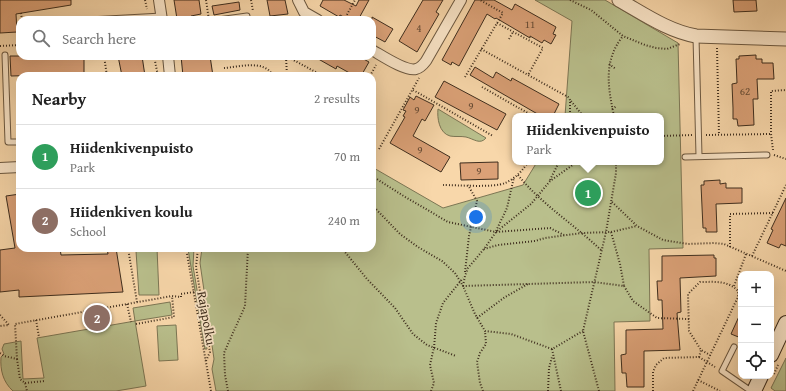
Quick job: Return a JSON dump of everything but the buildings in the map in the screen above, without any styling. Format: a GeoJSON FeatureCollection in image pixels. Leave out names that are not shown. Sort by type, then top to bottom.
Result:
{"type":"FeatureCollection","features":[{"type":"Feature","properties":{"kind":"main road"},"geometry":{"type":"LineString","coordinates":[[775,358],[786,323]]}},
{"type":"Feature","properties":{"kind":"main road"},"geometry":{"type":"LineString","coordinates":[[754,391],[764,379]]}},
{"type":"Feature","properties":{"kind":"street"},"geometry":{"type":"LineString","coordinates":[[159,0],[162,16]]}},
{"type":"Feature","properties":{"kind":"street"},"geometry":{"type":"LineString","coordinates":[[298,0],[304,12],[311,16]]}},
{"type":"Feature","properties":{"kind":"street"},"geometry":{"type":"LineString","coordinates":[[376,53],[408,69],[415,70],[426,61],[461,0]]}},
{"type":"Feature","properties":{"kind":"street"},"geometry":{"type":"LineString","coordinates":[[619,0],[670,29],[683,34],[696,36],[786,39]]}},
{"type":"Feature","properties":{"kind":"street"},"geometry":{"type":"LineString","coordinates":[[168,60],[170,72]]}},
{"type":"Feature","properties":{"kind":"street"},"geometry":{"type":"LineString","coordinates":[[0,168],[16,167]]}},
{"type":"Feature","properties":{"kind":"lane"},"geometry":{"type":"LineString","coordinates":[[696,36],[699,156]]}},
{"type":"Feature","properties":{"kind":"lane"},"geometry":{"type":"LineString","coordinates":[[5,55],[8,142],[16,142]]}},
{"type":"Feature","properties":{"kind":"lane"},"geometry":{"type":"LineString","coordinates":[[685,157],[767,155]]}},
{"type":"Feature","properties":{"kind":"lane"},"geometry":{"type":"LineString","coordinates":[[734,347],[722,371],[751,391]]}},
{"type":"Feature","properties":{"kind":"path"},"geometry":{"type":"LineString","coordinates":[[206,0],[208,16]]}},
{"type":"Feature","properties":{"kind":"path"},"geometry":{"type":"LineString","coordinates":[[346,16],[355,0]]}},
{"type":"Feature","properties":{"kind":"path"},"geometry":{"type":"LineString","coordinates":[[465,77],[503,13],[480,0]]}},
{"type":"Feature","properties":{"kind":"path"},"geometry":{"type":"LineString","coordinates":[[570,0],[591,10],[624,36],[645,45],[667,49],[683,43]]}},
{"type":"Feature","properties":{"kind":"path"},"geometry":{"type":"LineString","coordinates":[[497,23],[543,48],[528,75]]}},
{"type":"Feature","properties":{"kind":"path"},"geometry":{"type":"LineString","coordinates":[[509,39],[513,32]]}},
{"type":"Feature","properties":{"kind":"path"},"geometry":{"type":"LineString","coordinates":[[613,113],[609,85],[609,64],[614,50],[624,36]]}},
{"type":"Feature","properties":{"kind":"path"},"geometry":{"type":"LineString","coordinates":[[0,46],[16,45]]}},
{"type":"Feature","properties":{"kind":"path"},"geometry":{"type":"LineString","coordinates":[[717,46],[719,135]]}},
{"type":"Feature","properties":{"kind":"path"},"geometry":{"type":"LineString","coordinates":[[481,50],[528,75],[570,100],[581,113]]}},
{"type":"Feature","properties":{"kind":"path"},"geometry":{"type":"LineString","coordinates":[[372,72],[381,56]]}},
{"type":"Feature","properties":{"kind":"path"},"geometry":{"type":"LineString","coordinates":[[105,60],[106,72]]}},
{"type":"Feature","properties":{"kind":"path"},"geometry":{"type":"LineString","coordinates":[[155,60],[157,72]]}},
{"type":"Feature","properties":{"kind":"path"},"geometry":{"type":"LineString","coordinates":[[286,60],[287,72]]}},
{"type":"Feature","properties":{"kind":"path"},"geometry":{"type":"LineString","coordinates":[[293,60],[315,72]]}},
{"type":"Feature","properties":{"kind":"path"},"geometry":{"type":"LineString","coordinates":[[609,64],[616,69]]}},
{"type":"Feature","properties":{"kind":"path"},"geometry":{"type":"LineString","coordinates":[[224,68],[256,65],[266,68],[271,72]]}},
{"type":"Feature","properties":{"kind":"path"},"geometry":{"type":"LineString","coordinates":[[379,149],[420,75]]}},
{"type":"Feature","properties":{"kind":"path"},"geometry":{"type":"LineString","coordinates":[[482,87],[528,113]]}},
{"type":"Feature","properties":{"kind":"path"},"geometry":{"type":"LineString","coordinates":[[413,90],[493,136]]}},
{"type":"Feature","properties":{"kind":"path"},"geometry":{"type":"LineString","coordinates":[[774,155],[771,134],[771,91],[786,90]]}},
{"type":"Feature","properties":{"kind":"path"},"geometry":{"type":"LineString","coordinates":[[570,100],[570,113]]}},
{"type":"Feature","properties":{"kind":"path"},"geometry":{"type":"LineString","coordinates":[[612,108],[618,106]]}},
{"type":"Feature","properties":{"kind":"path"},"geometry":{"type":"LineString","coordinates":[[664,136],[771,134]]}},
{"type":"Feature","properties":{"kind":"path"},"geometry":{"type":"LineString","coordinates":[[767,155],[774,155],[786,159]]}},
{"type":"Feature","properties":{"kind":"path"},"geometry":{"type":"LineString","coordinates":[[443,185],[493,185],[505,183],[518,175],[526,165]]}},
{"type":"Feature","properties":{"kind":"path"},"geometry":{"type":"LineString","coordinates":[[496,232],[531,204],[550,181],[558,165]]}},
{"type":"Feature","properties":{"kind":"path"},"geometry":{"type":"LineString","coordinates":[[550,181],[573,165]]}},
{"type":"Feature","properties":{"kind":"path"},"geometry":{"type":"LineString","coordinates":[[599,391],[583,331],[612,202],[616,165]]}},
{"type":"Feature","properties":{"kind":"path"},"geometry":{"type":"LineString","coordinates":[[518,175],[538,196],[602,251]]}},
{"type":"Feature","properties":{"kind":"path"},"geometry":{"type":"LineString","coordinates":[[431,391],[434,383],[430,365],[434,347],[436,323],[443,303],[461,282],[468,268],[496,232],[507,208],[514,177]]}},
{"type":"Feature","properties":{"kind":"path"},"geometry":{"type":"LineString","coordinates":[[376,179],[448,222],[496,232],[550,228],[565,235]]}},
{"type":"Feature","properties":{"kind":"path"},"geometry":{"type":"LineString","coordinates":[[463,286],[471,228],[477,201],[468,185]]}},
{"type":"Feature","properties":{"kind":"path"},"geometry":{"type":"LineString","coordinates":[[752,257],[786,185]]}},
{"type":"Feature","properties":{"kind":"path"},"geometry":{"type":"LineString","coordinates":[[612,202],[637,226],[663,240],[688,244],[714,242],[730,247],[786,271]]}},
{"type":"Feature","properties":{"kind":"path"},"geometry":{"type":"LineString","coordinates":[[376,209],[400,234],[418,248],[442,261],[455,273],[461,282],[477,318],[486,331],[486,344],[480,353],[477,362],[480,383],[483,391]]}},
{"type":"Feature","properties":{"kind":"path"},"geometry":{"type":"LineString","coordinates":[[730,247],[730,214],[773,213]]}},
{"type":"Feature","properties":{"kind":"path"},"geometry":{"type":"LineString","coordinates":[[484,249],[498,245],[535,241],[565,235],[611,232],[637,226]]}},
{"type":"Feature","properties":{"kind":"path"},"geometry":{"type":"LineString","coordinates":[[611,232],[620,264],[624,286],[633,301],[657,318],[689,319]]}},
{"type":"Feature","properties":{"kind":"path"},"geometry":{"type":"LineString","coordinates":[[129,252],[137,302]]}},
{"type":"Feature","properties":{"kind":"path","name":"Rajapolku"},"geometry":{"type":"LineString","coordinates":[[187,252],[211,391]]}},
{"type":"Feature","properties":{"kind":"path"},"geometry":{"type":"LineString","coordinates":[[198,252],[196,267],[210,352],[206,362]]}},
{"type":"Feature","properties":{"kind":"path"},"geometry":{"type":"LineString","coordinates":[[228,391],[225,375],[224,353],[245,306],[248,252]]}},
{"type":"Feature","properties":{"kind":"path"},"geometry":{"type":"LineString","coordinates":[[346,252],[367,279],[395,308],[413,334],[427,345],[456,356]]}},
{"type":"Feature","properties":{"kind":"path"},"geometry":{"type":"LineString","coordinates":[[734,286],[746,254]]}},
{"type":"Feature","properties":{"kind":"path"},"geometry":{"type":"LineString","coordinates":[[463,286],[594,282],[624,286]]}},
{"type":"Feature","properties":{"kind":"path"},"geometry":{"type":"LineString","coordinates":[[693,391],[738,297],[738,291],[734,286],[721,282],[700,282],[688,294],[689,331],[701,350],[710,354]]}},
{"type":"Feature","properties":{"kind":"path"},"geometry":{"type":"LineString","coordinates":[[477,318],[505,297],[529,284]]}},
{"type":"Feature","properties":{"kind":"path"},"geometry":{"type":"LineString","coordinates":[[0,326],[172,296],[181,297],[181,294],[194,292]]}},
{"type":"Feature","properties":{"kind":"path"},"geometry":{"type":"LineString","coordinates":[[136,324],[174,317],[172,296]]}},
{"type":"Feature","properties":{"kind":"path"},"geometry":{"type":"LineString","coordinates":[[127,304],[131,322]]}},
{"type":"Feature","properties":{"kind":"path"},"geometry":{"type":"LineString","coordinates":[[0,315],[9,325]]}},
{"type":"Feature","properties":{"kind":"path"},"geometry":{"type":"LineString","coordinates":[[36,320],[39,337]]}},
{"type":"Feature","properties":{"kind":"path"},"geometry":{"type":"LineString","coordinates":[[15,324],[17,360],[20,379],[25,382],[45,381]]}},
{"type":"Feature","properties":{"kind":"path"},"geometry":{"type":"LineString","coordinates":[[486,331],[511,334],[552,349]]}},
{"type":"Feature","properties":{"kind":"path"},"geometry":{"type":"LineString","coordinates":[[552,349],[583,331]]}},
{"type":"Feature","properties":{"kind":"path"},"geometry":{"type":"LineString","coordinates":[[552,349],[561,391]]}},
{"type":"Feature","properties":{"kind":"path"},"geometry":{"type":"LineString","coordinates":[[699,357],[701,350]]}},
{"type":"Feature","properties":{"kind":"path"},"geometry":{"type":"LineString","coordinates":[[0,353],[4,356],[17,360]]}},
{"type":"Feature","properties":{"kind":"path"},"geometry":{"type":"LineString","coordinates":[[548,391],[549,368],[553,355]]}},
{"type":"Feature","properties":{"kind":"path"},"geometry":{"type":"LineString","coordinates":[[653,391],[653,372],[656,365],[664,358],[699,357],[722,371]]}},
{"type":"Feature","properties":{"kind":"path"},"geometry":{"type":"LineString","coordinates":[[698,380],[720,391]]}},
{"type":"Feature","properties":{"kind":"path"},"geometry":{"type":"LineString","coordinates":[[25,382],[27,391]]}},
{"type":"Feature","properties":{"kind":"green space"},"geometry":{"type":"Polygon","coordinates":[[[535,0],[605,0],[678,43],[683,248],[649,249],[650,321],[614,322],[615,391],[216,391],[212,369],[214,359],[200,263],[201,252],[376,252],[376,169],[443,208],[523,185],[535,165],[664,165],[664,113],[565,113],[572,21],[535,0]]]}},
{"type":"Feature","properties":{"kind":"green space"},"geometry":{"type":"Polygon","coordinates":[[[438,109],[486,138],[481,141],[477,141],[466,137],[450,136],[446,134],[441,129],[438,109]]]}},
{"type":"Feature","properties":{"kind":"green space"},"geometry":{"type":"Polygon","coordinates":[[[136,252],[157,252],[159,295],[139,295],[136,252]]]}},
{"type":"Feature","properties":{"kind":"green space"},"geometry":{"type":"Polygon","coordinates":[[[189,252],[194,252],[193,266],[207,349],[205,349],[189,252]]]}},
{"type":"Feature","properties":{"kind":"green space"},"geometry":{"type":"Polygon","coordinates":[[[170,302],[172,315],[135,321],[133,308],[170,302]]]}},
{"type":"Feature","properties":{"kind":"green space"},"geometry":{"type":"Polygon","coordinates":[[[135,321],[146,386],[116,391],[13,391],[5,380],[1,362],[1,357],[4,354],[2,349],[4,344],[21,341],[23,379],[44,378],[37,338],[135,321]]]}},
{"type":"Feature","properties":{"kind":"green space"},"geometry":{"type":"Polygon","coordinates":[[[176,325],[178,360],[159,361],[157,326],[176,325]]]}},
{"type":"Feature","properties":{"kind":"green space"},"geometry":{"type":"Polygon","coordinates":[[[786,358],[786,391],[775,391],[771,388],[786,358]]]}},
{"type":"Feature","properties":{"kind":"place","name":"Hiidenkivenpuisto"},"geometry":{"type":"Point","coordinates":[588,193]}},
{"type":"Feature","properties":{"kind":"place","name":"Hiidenkiven koulu"},"geometry":{"type":"Point","coordinates":[97,318]}}]}
